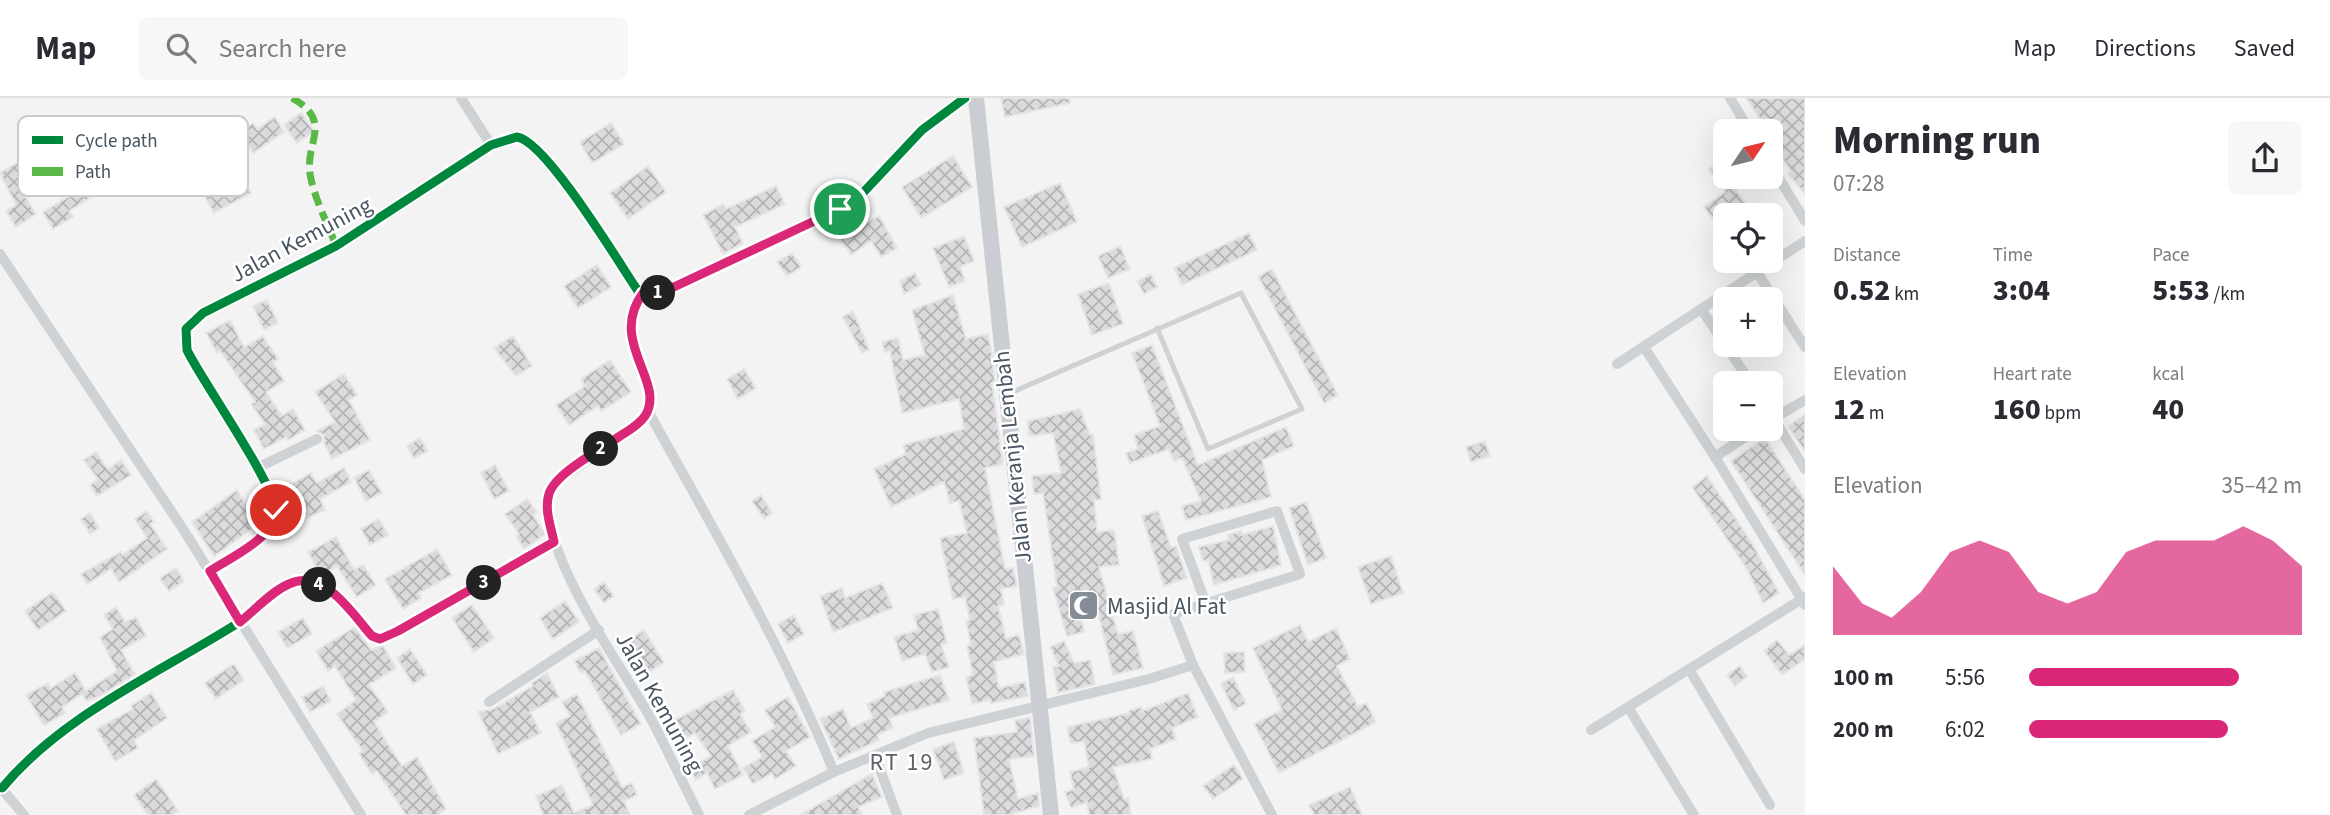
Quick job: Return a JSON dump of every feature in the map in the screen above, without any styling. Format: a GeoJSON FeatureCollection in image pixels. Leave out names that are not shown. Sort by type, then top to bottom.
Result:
{"type":"FeatureCollection","features":[{"type":"Feature","properties":{"kind":"main road","name":"Jalan Keranja Lembah"},"geometry":{"type":"LineString","coordinates":[[976,98],[1051,815]]}},
{"type":"Feature","properties":{"kind":"street"},"geometry":{"type":"LineString","coordinates":[[461,98],[491,145]]}},
{"type":"Feature","properties":{"kind":"street"},"geometry":{"type":"LineString","coordinates":[[834,772],[804,700],[763,615],[648,411],[647,384],[629,327],[633,308],[643,293],[659,293],[676,286],[859,197],[922,130],[965,98]]}},
{"type":"Feature","properties":{"kind":"street"},"geometry":{"type":"LineString","coordinates":[[1730,98],[1743,119]]}},
{"type":"Feature","properties":{"kind":"street","name":"Jalan Kemuning"},"geometry":{"type":"LineString","coordinates":[[210,571],[258,539],[275,517],[274,499],[187,350],[184,338],[191,322],[336,246],[491,145],[517,137],[533,145],[573,194],[643,293]]}},
{"type":"Feature","properties":{"kind":"street"},"geometry":{"type":"LineString","coordinates":[[1783,185],[1805,221]]}},
{"type":"Feature","properties":{"kind":"street"},"geometry":{"type":"LineString","coordinates":[[1783,255],[1805,241]]}},
{"type":"Feature","properties":{"kind":"street"},"geometry":{"type":"LineString","coordinates":[[0,254],[210,571],[360,815]]}},
{"type":"Feature","properties":{"kind":"street"},"geometry":{"type":"LineString","coordinates":[[1617,364],[1756,273]]}},
{"type":"Feature","properties":{"kind":"street"},"geometry":{"type":"LineString","coordinates":[[1758,273],[1805,347]]}},
{"type":"Feature","properties":{"kind":"street"},"geometry":{"type":"LineString","coordinates":[[1702,309],[1743,371]]}},
{"type":"Feature","properties":{"kind":"street"},"geometry":{"type":"LineString","coordinates":[[1591,730],[1804,600],[1644,347]]}},
{"type":"Feature","properties":{"kind":"street"},"geometry":{"type":"LineString","coordinates":[[1783,411],[1805,400]]}},
{"type":"Feature","properties":{"kind":"street","name":"Jalan Kemuning"},"geometry":{"type":"LineString","coordinates":[[648,411],[639,424],[554,484],[548,504],[554,542],[579,599],[651,719],[699,815]]}},
{"type":"Feature","properties":{"kind":"street"},"geometry":{"type":"LineString","coordinates":[[1783,434],[1805,469]]}},
{"type":"Feature","properties":{"kind":"street"},"geometry":{"type":"LineString","coordinates":[[257,468],[317,439]]}},
{"type":"Feature","properties":{"kind":"street"},"geometry":{"type":"LineString","coordinates":[[1715,457],[1739,441]]}},
{"type":"Feature","properties":{"kind":"street"},"geometry":{"type":"LineString","coordinates":[[1206,604],[1182,539],[1277,511],[1300,574],[1206,604],[1173,614],[1192,665],[1272,815]]}},
{"type":"Feature","properties":{"kind":"street"},"geometry":{"type":"LineString","coordinates":[[24,815],[1,788],[15,773],[90,714],[240,622],[288,584],[301,580],[330,590],[372,636],[380,639],[554,542]]}},
{"type":"Feature","properties":{"kind":"street"},"geometry":{"type":"LineString","coordinates":[[489,702],[599,630]]}},
{"type":"Feature","properties":{"kind":"street"},"geometry":{"type":"LineString","coordinates":[[749,815],[834,772],[938,730],[1040,707],[1192,665]]}},
{"type":"Feature","properties":{"kind":"street"},"geometry":{"type":"LineString","coordinates":[[1689,669],[1770,805]]}},
{"type":"Feature","properties":{"kind":"street"},"geometry":{"type":"LineString","coordinates":[[1628,707],[1694,815]]}},
{"type":"Feature","properties":{"kind":"street"},"geometry":{"type":"LineString","coordinates":[[875,756],[897,815]]}},
{"type":"Feature","properties":{"kind":"lane"},"geometry":{"type":"LineString","coordinates":[[1006,395],[1157,328],[1241,293],[1302,409],[1208,449],[1157,328]]}},
{"type":"Feature","properties":{"kind":"building"},"geometry":{"type":"Polygon","coordinates":[[[1001,98],[1070,98],[1070,103],[1005,117],[1001,98]]]}},
{"type":"Feature","properties":{"kind":"building"},"geometry":{"type":"Polygon","coordinates":[[[1746,98],[1805,98],[1805,194],[1788,174],[1791,171],[1783,160],[1783,119],[1760,119],[1746,98]]]}},
{"type":"Feature","properties":{"kind":"building"},"geometry":{"type":"Polygon","coordinates":[[[301,113],[314,131],[297,143],[284,125],[301,113]]]}},
{"type":"Feature","properties":{"kind":"building"},"geometry":{"type":"Polygon","coordinates":[[[275,117],[284,132],[253,153],[248,146],[248,126],[253,123],[257,129],[275,117]]]}},
{"type":"Feature","properties":{"kind":"building"},"geometry":{"type":"Polygon","coordinates":[[[611,123],[624,144],[592,163],[580,142],[611,123]]]}},
{"type":"Feature","properties":{"kind":"building"},"geometry":{"type":"Polygon","coordinates":[[[953,156],[972,187],[921,218],[902,187],[953,156]]]}},
{"type":"Feature","properties":{"kind":"building"},"geometry":{"type":"Polygon","coordinates":[[[18,162],[18,196],[25,196],[36,214],[16,227],[6,211],[16,205],[0,173],[18,162]]]}},
{"type":"Feature","properties":{"kind":"building"},"geometry":{"type":"Polygon","coordinates":[[[648,166],[666,192],[628,219],[610,193],[648,166]]]}},
{"type":"Feature","properties":{"kind":"building"},"geometry":{"type":"Polygon","coordinates":[[[1060,183],[1077,222],[1022,247],[1004,207],[1060,183]]]}},
{"type":"Feature","properties":{"kind":"building"},"geometry":{"type":"Polygon","coordinates":[[[776,186],[785,204],[735,227],[743,243],[723,254],[703,215],[723,204],[726,209],[776,186]]]}},
{"type":"Feature","properties":{"kind":"building"},"geometry":{"type":"Polygon","coordinates":[[[1723,189],[1736,189],[1745,203],[1713,203],[1713,220],[1704,207],[1725,192],[1723,189]]]}},
{"type":"Feature","properties":{"kind":"building"},"geometry":{"type":"Polygon","coordinates":[[[69,196],[93,196],[69,211],[73,217],[53,229],[43,212],[69,196]]]}},
{"type":"Feature","properties":{"kind":"building"},"geometry":{"type":"Polygon","coordinates":[[[204,196],[245,196],[214,213],[204,196]]]}},
{"type":"Feature","properties":{"kind":"building"},"geometry":{"type":"Polygon","coordinates":[[[879,216],[897,248],[881,257],[871,241],[851,255],[832,227],[847,217],[855,229],[879,216]]]}},
{"type":"Feature","properties":{"kind":"building"},"geometry":{"type":"Polygon","coordinates":[[[1249,233],[1257,250],[1182,285],[1174,268],[1249,233]]]}},
{"type":"Feature","properties":{"kind":"building"},"geometry":{"type":"Polygon","coordinates":[[[964,236],[974,261],[960,267],[965,281],[949,287],[933,248],[964,236]]]}},
{"type":"Feature","properties":{"kind":"building"},"geometry":{"type":"Polygon","coordinates":[[[1120,246],[1130,269],[1108,278],[1098,256],[1120,246]]]}},
{"type":"Feature","properties":{"kind":"building"},"geometry":{"type":"Polygon","coordinates":[[[792,253],[801,267],[787,276],[777,262],[792,253]]]}},
{"type":"Feature","properties":{"kind":"building"},"geometry":{"type":"Polygon","coordinates":[[[597,265],[611,287],[578,308],[564,286],[597,265]]]}},
{"type":"Feature","properties":{"kind":"building"},"geometry":{"type":"Polygon","coordinates":[[[1272,269],[1338,395],[1324,403],[1258,276],[1272,269]]]}},
{"type":"Feature","properties":{"kind":"building"},"geometry":{"type":"Polygon","coordinates":[[[915,273],[921,285],[904,294],[900,281],[915,273]]]}},
{"type":"Feature","properties":{"kind":"building"},"geometry":{"type":"Polygon","coordinates":[[[1151,274],[1157,287],[1144,294],[1137,281],[1151,274]]]}},
{"type":"Feature","properties":{"kind":"building"},"geometry":{"type":"Polygon","coordinates":[[[1109,283],[1123,324],[1092,335],[1078,294],[1109,283]]]}},
{"type":"Feature","properties":{"kind":"building"},"geometry":{"type":"Polygon","coordinates":[[[953,295],[966,339],[988,334],[992,354],[995,382],[992,383],[1003,464],[985,468],[1005,569],[1013,568],[1017,586],[1001,589],[1004,605],[998,606],[1006,638],[1019,635],[1024,654],[994,662],[999,688],[1025,682],[1028,696],[991,703],[990,700],[972,704],[966,677],[973,675],[967,646],[971,645],[966,621],[970,620],[965,597],[953,599],[940,538],[967,533],[959,501],[950,503],[944,482],[891,507],[874,469],[906,454],[903,445],[964,429],[959,399],[902,413],[890,351],[885,352],[882,342],[898,338],[903,360],[925,355],[912,310],[953,295]]]}},
{"type":"Feature","properties":{"kind":"building"},"geometry":{"type":"Polygon","coordinates":[[[267,300],[278,323],[264,330],[253,306],[267,300]]]}},
{"type":"Feature","properties":{"kind":"building"},"geometry":{"type":"Polygon","coordinates":[[[853,311],[869,349],[862,353],[843,317],[853,311]]]}},
{"type":"Feature","properties":{"kind":"building"},"geometry":{"type":"Polygon","coordinates":[[[230,320],[244,347],[263,336],[278,359],[273,362],[284,381],[266,392],[282,416],[293,409],[305,430],[264,449],[254,430],[265,424],[251,404],[255,402],[220,351],[217,353],[206,333],[230,320]]]}},
{"type":"Feature","properties":{"kind":"building"},"geometry":{"type":"Polygon","coordinates":[[[513,336],[532,366],[516,376],[494,348],[513,336]]]}},
{"type":"Feature","properties":{"kind":"building"},"geometry":{"type":"Polygon","coordinates":[[[1152,345],[1198,465],[1286,427],[1294,446],[1262,460],[1271,497],[1186,520],[1182,506],[1201,501],[1182,458],[1174,461],[1169,449],[1130,463],[1126,453],[1138,449],[1134,435],[1160,426],[1132,353],[1152,345]]]}},
{"type":"Feature","properties":{"kind":"building"},"geometry":{"type":"Polygon","coordinates":[[[610,360],[631,392],[601,411],[598,406],[569,425],[556,405],[585,386],[581,379],[610,360]]]}},
{"type":"Feature","properties":{"kind":"building"},"geometry":{"type":"Polygon","coordinates":[[[744,369],[756,388],[738,399],[727,379],[744,369]]]}},
{"type":"Feature","properties":{"kind":"building"},"geometry":{"type":"Polygon","coordinates":[[[344,374],[357,395],[349,400],[370,440],[332,459],[324,443],[324,435],[317,431],[335,422],[315,392],[344,374]]]}},
{"type":"Feature","properties":{"kind":"building"},"geometry":{"type":"Polygon","coordinates":[[[1080,409],[1090,435],[1093,434],[1101,499],[1094,500],[1097,532],[1114,530],[1119,565],[1099,567],[1118,634],[1133,631],[1143,668],[1113,675],[1098,611],[1081,615],[1084,632],[1067,636],[1053,588],[1057,587],[1043,493],[1034,494],[1032,476],[1061,473],[1053,433],[1029,436],[1028,421],[1080,409]]]}},
{"type":"Feature","properties":{"kind":"building"},"geometry":{"type":"Polygon","coordinates":[[[1805,415],[1805,452],[1788,426],[1805,415]]]}},
{"type":"Feature","properties":{"kind":"building"},"geometry":{"type":"Polygon","coordinates":[[[420,438],[428,451],[414,458],[407,446],[420,438]]]}},
{"type":"Feature","properties":{"kind":"building"},"geometry":{"type":"Polygon","coordinates":[[[1485,441],[1490,456],[1471,462],[1466,447],[1485,441]]]}},
{"type":"Feature","properties":{"kind":"building"},"geometry":{"type":"Polygon","coordinates":[[[1761,441],[1767,441],[1805,500],[1805,575],[1731,461],[1761,441]]]}},
{"type":"Feature","properties":{"kind":"building"},"geometry":{"type":"Polygon","coordinates":[[[96,452],[108,469],[121,460],[131,475],[97,496],[90,485],[98,479],[84,460],[96,452]]]}},
{"type":"Feature","properties":{"kind":"building"},"geometry":{"type":"Polygon","coordinates":[[[495,465],[509,491],[494,499],[481,473],[495,465]]]}},
{"type":"Feature","properties":{"kind":"building"},"geometry":{"type":"Polygon","coordinates":[[[344,468],[351,482],[320,499],[325,510],[307,518],[301,504],[290,510],[279,491],[311,473],[317,483],[344,468]]]}},
{"type":"Feature","properties":{"kind":"building"},"geometry":{"type":"Polygon","coordinates":[[[369,470],[382,493],[366,501],[354,478],[369,470]]]}},
{"type":"Feature","properties":{"kind":"building"},"geometry":{"type":"Polygon","coordinates":[[[1707,476],[1752,543],[1779,593],[1763,603],[1747,569],[1692,487],[1707,476]]]}},
{"type":"Feature","properties":{"kind":"building"},"geometry":{"type":"Polygon","coordinates":[[[237,490],[249,510],[257,504],[267,518],[214,556],[192,522],[237,490]]]}},
{"type":"Feature","properties":{"kind":"building"},"geometry":{"type":"Polygon","coordinates":[[[761,495],[772,513],[764,519],[752,501],[761,495]]]}},
{"type":"Feature","properties":{"kind":"building"},"geometry":{"type":"Polygon","coordinates":[[[527,499],[537,512],[533,515],[545,534],[524,549],[516,536],[519,534],[505,514],[527,499]]]}},
{"type":"Feature","properties":{"kind":"building"},"geometry":{"type":"Polygon","coordinates":[[[1306,502],[1326,558],[1308,565],[1289,508],[1306,502]]]}},
{"type":"Feature","properties":{"kind":"building"},"geometry":{"type":"Polygon","coordinates":[[[147,511],[154,522],[150,524],[167,549],[119,582],[111,569],[87,584],[81,574],[121,552],[122,555],[147,538],[135,519],[147,511]]]}},
{"type":"Feature","properties":{"kind":"building"},"geometry":{"type":"Polygon","coordinates":[[[1158,511],[1171,548],[1176,546],[1187,578],[1164,586],[1142,516],[1158,511]]]}},
{"type":"Feature","properties":{"kind":"building"},"geometry":{"type":"Polygon","coordinates":[[[90,513],[99,528],[90,534],[81,519],[90,513]]]}},
{"type":"Feature","properties":{"kind":"building"},"geometry":{"type":"Polygon","coordinates":[[[379,519],[388,535],[370,545],[361,529],[379,519]]]}},
{"type":"Feature","properties":{"kind":"building"},"geometry":{"type":"Polygon","coordinates":[[[1273,526],[1281,565],[1214,585],[1208,560],[1203,561],[1199,547],[1229,540],[1228,535],[1241,531],[1242,535],[1273,526]]]}},
{"type":"Feature","properties":{"kind":"building"},"geometry":{"type":"Polygon","coordinates":[[[336,537],[354,570],[363,565],[376,585],[357,597],[337,566],[321,575],[308,552],[336,537]]]}},
{"type":"Feature","properties":{"kind":"building"},"geometry":{"type":"Polygon","coordinates":[[[437,549],[452,575],[419,593],[421,598],[403,609],[385,579],[437,549]]]}},
{"type":"Feature","properties":{"kind":"building"},"geometry":{"type":"Polygon","coordinates":[[[1391,556],[1403,593],[1371,604],[1358,567],[1391,556]]]}},
{"type":"Feature","properties":{"kind":"building"},"geometry":{"type":"Polygon","coordinates":[[[176,568],[184,581],[169,591],[160,578],[176,568]]]}},
{"type":"Feature","properties":{"kind":"building"},"geometry":{"type":"Polygon","coordinates":[[[604,582],[614,596],[604,603],[594,589],[604,582]]]}},
{"type":"Feature","properties":{"kind":"building"},"geometry":{"type":"Polygon","coordinates":[[[882,583],[893,608],[833,632],[820,596],[842,588],[845,598],[882,583]]]}},
{"type":"Feature","properties":{"kind":"building"},"geometry":{"type":"Polygon","coordinates":[[[53,592],[66,611],[38,630],[25,611],[53,592]]]}},
{"type":"Feature","properties":{"kind":"building"},"geometry":{"type":"Polygon","coordinates":[[[565,601],[579,622],[553,639],[540,618],[565,601]]]}},
{"type":"Feature","properties":{"kind":"building"},"geometry":{"type":"Polygon","coordinates":[[[472,605],[494,638],[474,652],[452,618],[472,605]]]}},
{"type":"Feature","properties":{"kind":"building"},"geometry":{"type":"Polygon","coordinates":[[[116,607],[125,622],[136,617],[146,636],[121,650],[135,674],[98,697],[86,701],[82,694],[62,707],[65,713],[44,725],[26,695],[48,683],[51,688],[75,673],[86,691],[117,671],[100,637],[113,629],[104,615],[116,607]]]}},
{"type":"Feature","properties":{"kind":"building"},"geometry":{"type":"Polygon","coordinates":[[[938,609],[947,643],[941,645],[949,667],[932,672],[925,654],[902,661],[894,637],[918,630],[914,615],[938,609]]]}},
{"type":"Feature","properties":{"kind":"building"},"geometry":{"type":"Polygon","coordinates":[[[794,615],[804,634],[788,643],[778,624],[794,615]]]}},
{"type":"Feature","properties":{"kind":"building"},"geometry":{"type":"Polygon","coordinates":[[[303,618],[312,634],[287,648],[278,632],[303,618]]]}},
{"type":"Feature","properties":{"kind":"building"},"geometry":{"type":"Polygon","coordinates":[[[1300,625],[1308,642],[1336,628],[1350,659],[1337,666],[1358,707],[1366,703],[1376,722],[1279,773],[1254,724],[1282,710],[1253,648],[1300,625]]]}},
{"type":"Feature","properties":{"kind":"building"},"geometry":{"type":"Polygon","coordinates":[[[355,627],[371,650],[383,646],[396,668],[369,685],[388,712],[374,722],[402,766],[417,757],[446,809],[437,815],[406,815],[377,771],[372,774],[359,754],[363,751],[337,714],[356,700],[335,666],[328,671],[316,651],[355,627]]]}},
{"type":"Feature","properties":{"kind":"building"},"geometry":{"type":"Polygon","coordinates":[[[644,630],[664,663],[645,674],[627,642],[644,630]]]}},
{"type":"Feature","properties":{"kind":"building"},"geometry":{"type":"Polygon","coordinates":[[[1777,640],[1789,655],[1805,645],[1805,659],[1782,675],[1764,651],[1777,640]]]}},
{"type":"Feature","properties":{"kind":"building"},"geometry":{"type":"Polygon","coordinates":[[[1064,641],[1074,663],[1090,660],[1095,684],[1058,693],[1053,667],[1059,666],[1050,647],[1064,641]]]}},
{"type":"Feature","properties":{"kind":"building"},"geometry":{"type":"Polygon","coordinates":[[[599,648],[641,724],[621,735],[585,671],[581,673],[574,661],[599,648]]]}},
{"type":"Feature","properties":{"kind":"building"},"geometry":{"type":"Polygon","coordinates":[[[410,649],[427,675],[413,684],[397,658],[410,649]]]}},
{"type":"Feature","properties":{"kind":"building"},"geometry":{"type":"Polygon","coordinates":[[[1244,652],[1245,672],[1225,673],[1224,653],[1244,652]]]}},
{"type":"Feature","properties":{"kind":"building"},"geometry":{"type":"Polygon","coordinates":[[[234,664],[244,680],[216,699],[205,683],[234,664]]]}},
{"type":"Feature","properties":{"kind":"building"},"geometry":{"type":"Polygon","coordinates":[[[1740,666],[1747,676],[1735,686],[1727,675],[1740,666]]]}},
{"type":"Feature","properties":{"kind":"building"},"geometry":{"type":"Polygon","coordinates":[[[547,673],[559,697],[530,712],[541,733],[498,754],[478,712],[493,709],[533,686],[532,683],[547,673]]]}},
{"type":"Feature","properties":{"kind":"building"},"geometry":{"type":"Polygon","coordinates":[[[940,675],[949,700],[889,718],[893,728],[877,735],[879,740],[839,759],[820,719],[843,709],[851,728],[873,718],[867,704],[885,696],[884,692],[940,675]]]}},
{"type":"Feature","properties":{"kind":"building"},"geometry":{"type":"Polygon","coordinates":[[[1233,677],[1246,704],[1234,710],[1221,684],[1233,677]]]}},
{"type":"Feature","properties":{"kind":"building"},"geometry":{"type":"Polygon","coordinates":[[[323,686],[331,701],[310,712],[302,697],[323,686]]]}},
{"type":"Feature","properties":{"kind":"building"},"geometry":{"type":"Polygon","coordinates":[[[733,690],[745,711],[740,714],[751,732],[728,746],[743,775],[715,789],[707,773],[696,780],[689,769],[711,756],[695,733],[679,742],[669,723],[733,690]]]}},
{"type":"Feature","properties":{"kind":"building"},"geometry":{"type":"Polygon","coordinates":[[[151,693],[167,718],[134,740],[138,748],[115,761],[97,729],[133,709],[131,706],[151,693]]]}},
{"type":"Feature","properties":{"kind":"building"},"geometry":{"type":"Polygon","coordinates":[[[1188,693],[1198,717],[1172,728],[1176,739],[1150,749],[1152,759],[1113,767],[1124,799],[1128,798],[1131,815],[1089,815],[1087,802],[1071,808],[1065,792],[1074,789],[1070,772],[1089,767],[1084,741],[1071,744],[1067,727],[1129,713],[1128,711],[1141,707],[1142,711],[1188,693]]]}},
{"type":"Feature","properties":{"kind":"building"},"geometry":{"type":"Polygon","coordinates":[[[577,694],[622,787],[632,783],[637,795],[624,801],[630,815],[543,815],[536,796],[562,785],[574,813],[593,805],[556,723],[570,716],[562,702],[577,694]]]}},
{"type":"Feature","properties":{"kind":"building"},"geometry":{"type":"Polygon","coordinates":[[[788,697],[810,737],[786,751],[796,766],[775,779],[772,773],[753,784],[743,768],[762,757],[752,741],[775,727],[765,710],[788,697]]]}},
{"type":"Feature","properties":{"kind":"building"},"geometry":{"type":"Polygon","coordinates":[[[1030,718],[1034,756],[1009,759],[1018,799],[1038,793],[1039,806],[1008,815],[984,815],[974,738],[1017,732],[1015,720],[1030,718]]]}},
{"type":"Feature","properties":{"kind":"building"},"geometry":{"type":"Polygon","coordinates":[[[954,742],[964,773],[944,780],[933,749],[954,742]]]}},
{"type":"Feature","properties":{"kind":"building"},"geometry":{"type":"Polygon","coordinates":[[[1234,765],[1243,779],[1213,799],[1203,786],[1234,765]]]}},
{"type":"Feature","properties":{"kind":"building"},"geometry":{"type":"Polygon","coordinates":[[[872,774],[882,797],[858,807],[862,815],[800,815],[872,774]]]}},
{"type":"Feature","properties":{"kind":"building"},"geometry":{"type":"Polygon","coordinates":[[[156,779],[178,811],[172,815],[148,815],[134,795],[156,779]]]}},
{"type":"Feature","properties":{"kind":"building"},"geometry":{"type":"Polygon","coordinates":[[[1350,787],[1362,815],[1314,815],[1309,805],[1350,787]]]}},
{"type":"Feature","properties":{"kind":"marked path"},"geometry":{"type":"LineString","coordinates":[[292,98],[305,107],[315,125],[309,166],[311,179],[336,246]]}},
{"type":"Feature","properties":{"kind":"cycle path"},"geometry":{"type":"LineString","coordinates":[[210,571],[258,541],[276,516],[274,503],[254,461],[187,350],[186,329],[203,313],[336,246],[491,145],[517,137],[530,144],[563,180],[638,291],[659,293],[786,236],[859,197],[922,130],[965,98]]}},
{"type":"Feature","properties":{"kind":"cycle path"},"geometry":{"type":"LineString","coordinates":[[2,788],[26,762],[83,717],[238,623],[286,585],[304,581],[325,588],[343,601],[372,636],[380,639],[554,542]]}},
{"type":"Feature","properties":{"kind":"place","name":"Masjid Al Fat"},"geometry":{"type":"Point","coordinates":[1084,606]}},
{"type":"Feature","properties":{"kind":"district","name":"RT 19"},"geometry":{"type":"Point","coordinates":[902,762]}},
{"type":"Feature","properties":{"kind":"route"},"geometry":{"type":"LineString","coordinates":[[276,510],[270,527],[258,539],[210,571],[240,622],[288,584],[301,580],[330,590],[372,636],[380,639],[388,637],[554,542],[548,504],[549,493],[554,484],[639,424],[648,411],[647,384],[629,327],[633,308],[643,293],[659,293],[676,286],[840,209]]}}]}
